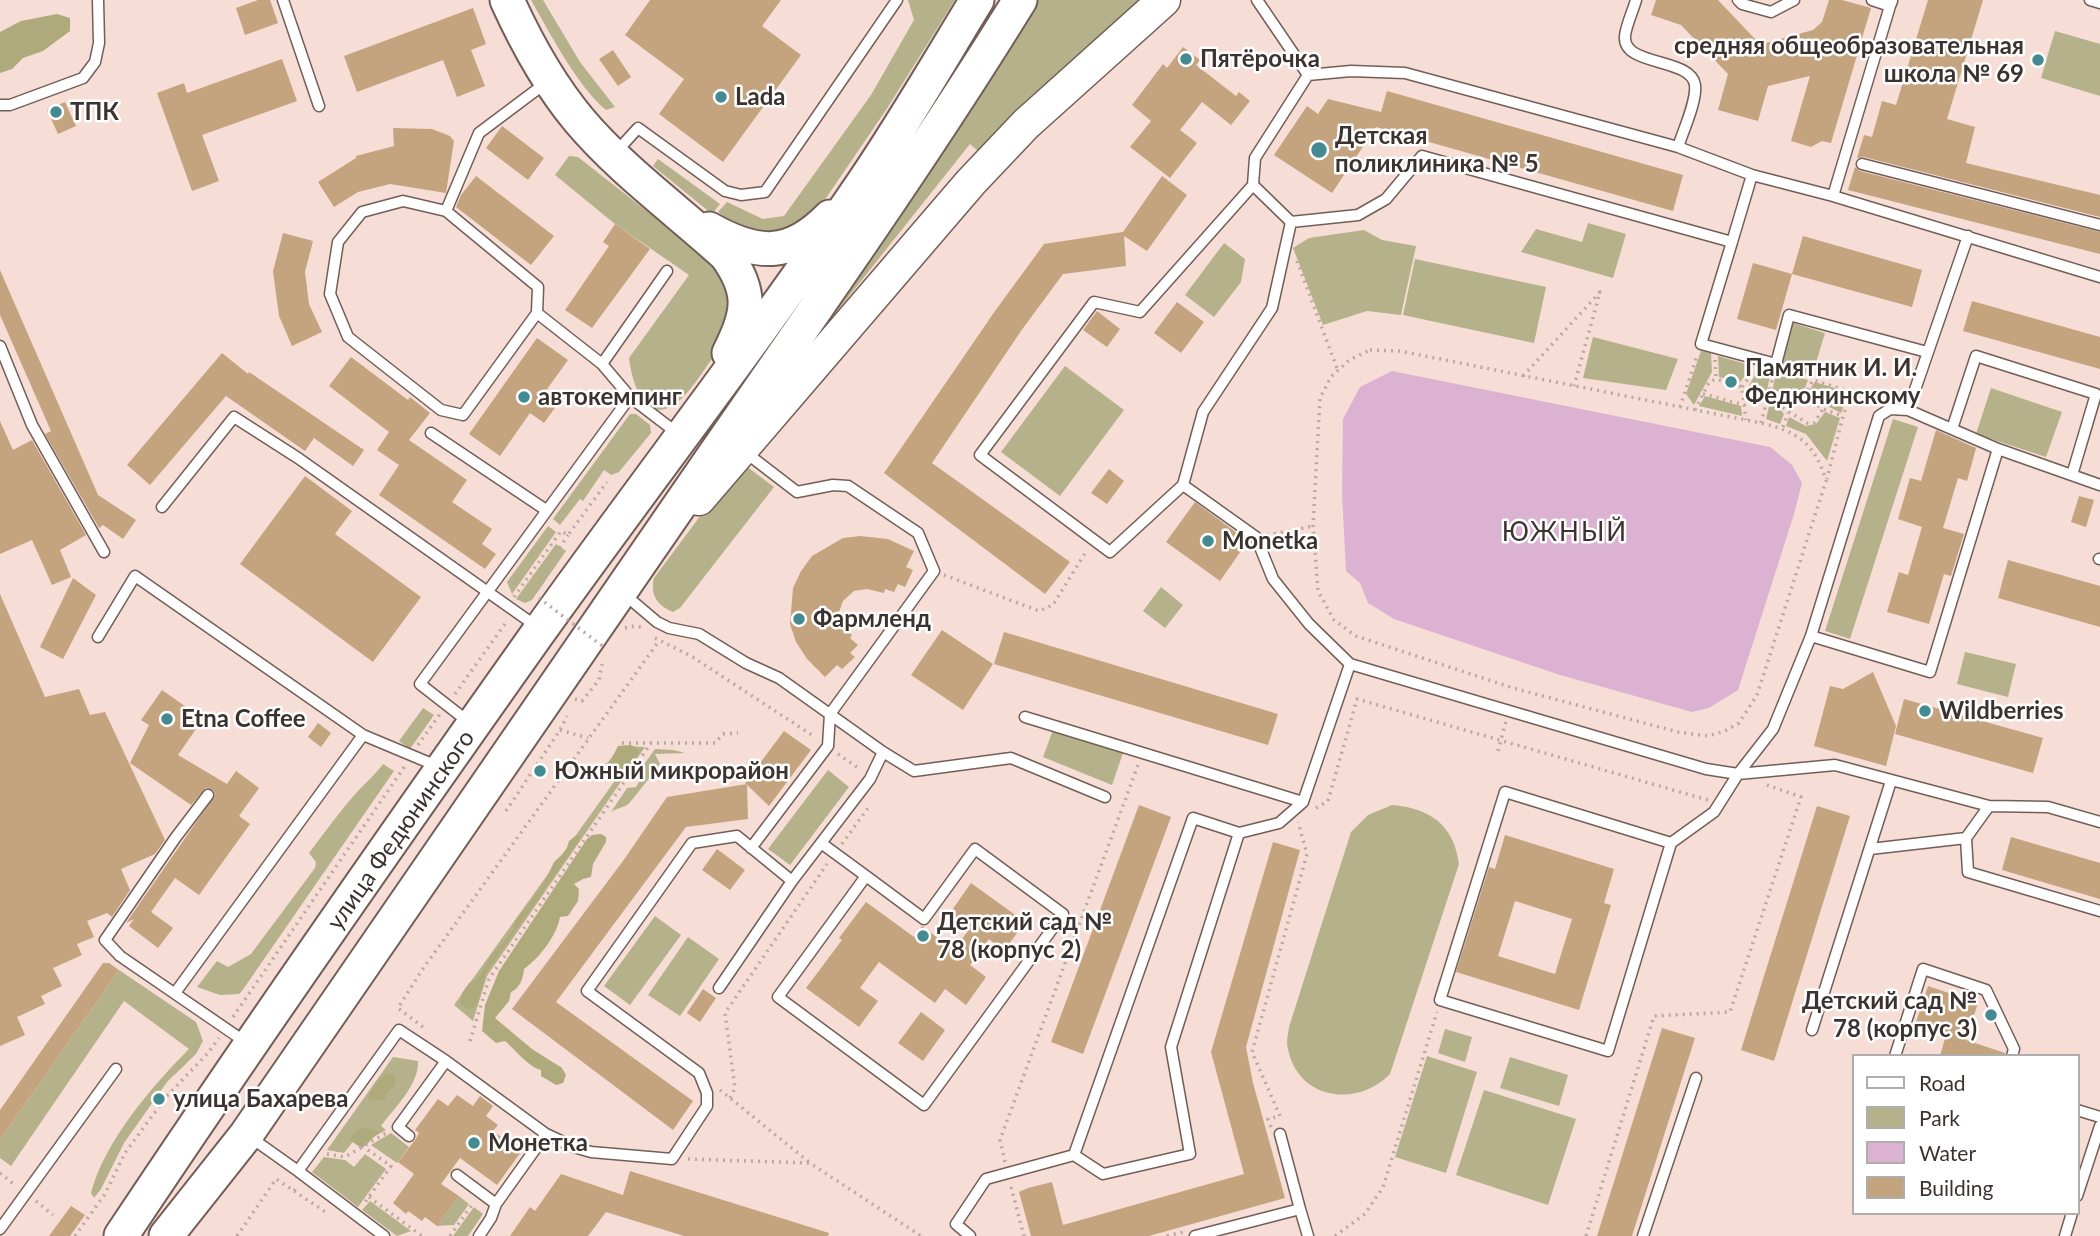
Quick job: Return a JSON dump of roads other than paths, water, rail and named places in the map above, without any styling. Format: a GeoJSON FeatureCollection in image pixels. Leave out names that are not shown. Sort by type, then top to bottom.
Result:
{"type":"FeatureCollection","features":[{"type":"Feature","properties":{"kind":"highway"},"geometry":{"type":"LineString","coordinates":[[507,0],[550,80],[579,121],[612,155],[726,255],[738,272],[746,299],[742,327],[686,434]]}},
{"type":"Feature","properties":{"kind":"highway"},"geometry":{"type":"LineString","coordinates":[[686,434],[864,183],[977,0]]}},
{"type":"Feature","properties":{"kind":"highway","name":"улица Федюнинского"},"geometry":{"type":"LineString","coordinates":[[166,1236],[246,1135],[890,202],[1020,0]]}},
{"type":"Feature","properties":{"kind":"highway"},"geometry":{"type":"LineString","coordinates":[[679,212],[735,244],[765,250],[795,242],[820,227],[864,183]]}},
{"type":"Feature","properties":{"kind":"highway","name":"улица Федюнинского"},"geometry":{"type":"LineString","coordinates":[[121,1236],[238,1036],[444,769],[540,614],[686,434]]}},
{"type":"Feature","properties":{"kind":"main road"},"geometry":{"type":"LineString","coordinates":[[629,580],[971,182],[1026,124],[1164,0]]}},
{"type":"Feature","properties":{"kind":"lane"},"geometry":{"type":"LineString","coordinates":[[0,106],[10,105],[83,78],[95,62],[99,43],[98,0]]}},
{"type":"Feature","properties":{"kind":"lane"},"geometry":{"type":"LineString","coordinates":[[283,0],[319,106]]}},
{"type":"Feature","properties":{"kind":"lane"},"geometry":{"type":"LineString","coordinates":[[612,155],[638,128],[725,191],[740,195],[765,192],[897,0]]}},
{"type":"Feature","properties":{"kind":"lane"},"geometry":{"type":"LineString","coordinates":[[1257,0],[1308,75]]}},
{"type":"Feature","properties":{"kind":"lane"},"geometry":{"type":"LineString","coordinates":[[1636,0],[1625,37],[1627,46],[1633,53],[1687,72],[1694,81],[1695,93],[1678,147]]}},
{"type":"Feature","properties":{"kind":"lane"},"geometry":{"type":"LineString","coordinates":[[1738,0],[1742,4],[1771,12],[1794,0]]}},
{"type":"Feature","properties":{"kind":"lane"},"geometry":{"type":"LineString","coordinates":[[1833,196],[1891,3],[1872,0]]}},
{"type":"Feature","properties":{"kind":"lane"},"geometry":{"type":"LineString","coordinates":[[2090,0],[2100,3]]}},
{"type":"Feature","properties":{"kind":"lane"},"geometry":{"type":"LineString","coordinates":[[1308,75],[1351,71],[1405,74],[1678,147],[1752,175],[1833,196],[2100,277]]}},
{"type":"Feature","properties":{"kind":"lane"},"geometry":{"type":"LineString","coordinates":[[1291,222],[1272,307],[1203,412],[1183,485],[1110,552],[980,455],[1094,302],[1140,312],[1253,185],[1255,158],[1308,75]]}},
{"type":"Feature","properties":{"kind":"lane"},"geometry":{"type":"LineString","coordinates":[[446,211],[479,133],[550,80]]}},
{"type":"Feature","properties":{"kind":"lane"},"geometry":{"type":"LineString","coordinates":[[1291,222],[1358,215],[1386,199],[1422,156],[1732,242]]}},
{"type":"Feature","properties":{"kind":"lane"},"geometry":{"type":"LineString","coordinates":[[1862,164],[2100,225]]}},
{"type":"Feature","properties":{"kind":"lane"},"geometry":{"type":"LineString","coordinates":[[1752,175],[1701,344],[1776,364],[1789,315],[1927,352]]}},
{"type":"Feature","properties":{"kind":"lane"},"geometry":{"type":"LineString","coordinates":[[1253,185],[1291,222]]}},
{"type":"Feature","properties":{"kind":"lane"},"geometry":{"type":"LineString","coordinates":[[402,201],[446,211],[538,287],[537,313],[463,415],[441,410],[348,337],[330,294],[338,243],[362,212],[402,201]]}},
{"type":"Feature","properties":{"kind":"lane"},"geometry":{"type":"LineString","coordinates":[[1908,410],[1968,236]]}},
{"type":"Feature","properties":{"kind":"lane"},"geometry":{"type":"LineString","coordinates":[[602,364],[667,271]]}},
{"type":"Feature","properties":{"kind":"lane"},"geometry":{"type":"LineString","coordinates":[[537,313],[602,364],[630,397],[686,434]]}},
{"type":"Feature","properties":{"kind":"lane"},"geometry":{"type":"LineString","coordinates":[[0,345],[32,425],[104,552]]}},
{"type":"Feature","properties":{"kind":"lane"},"geometry":{"type":"LineString","coordinates":[[1952,429],[1976,356],[2096,394],[2071,475]]}},
{"type":"Feature","properties":{"kind":"lane"},"geometry":{"type":"LineString","coordinates":[[473,726],[420,684],[630,397]]}},
{"type":"Feature","properties":{"kind":"lane"},"geometry":{"type":"LineString","coordinates":[[1671,843],[1505,792],[1440,1000],[1608,1051],[1671,843],[1714,812],[1738,774],[1773,729],[1811,636],[1879,416],[1890,409],[1908,410],[1998,449],[2100,485]]}},
{"type":"Feature","properties":{"kind":"lane"},"geometry":{"type":"LineString","coordinates":[[162,507],[234,417],[309,466],[511,608],[540,614]]}},
{"type":"Feature","properties":{"kind":"lane"},"geometry":{"type":"LineString","coordinates":[[431,433],[546,510]]}},
{"type":"Feature","properties":{"kind":"lane"},"geometry":{"type":"LineString","coordinates":[[742,449],[797,492],[833,485],[848,486],[918,533],[934,571],[830,714],[828,746],[751,848]]}},
{"type":"Feature","properties":{"kind":"lane"},"geometry":{"type":"LineString","coordinates":[[1811,636],[1930,673],[1998,449]]}},
{"type":"Feature","properties":{"kind":"lane"},"geometry":{"type":"LineString","coordinates":[[1183,485],[1256,537],[1273,579],[1310,624],[1350,664],[1706,769],[1738,774],[1835,765],[1989,806],[2048,807],[2100,822]]}},
{"type":"Feature","properties":{"kind":"lane"},"geometry":{"type":"LineString","coordinates":[[98,637],[135,576],[363,735],[444,769]]}},
{"type":"Feature","properties":{"kind":"lane"},"geometry":{"type":"LineString","coordinates":[[629,580],[657,622],[669,628],[699,634],[746,663],[779,678],[914,771],[1011,758],[1105,797]]}},
{"type":"Feature","properties":{"kind":"lane"},"geometry":{"type":"LineString","coordinates":[[1074,1155],[1193,818],[1239,833],[1279,823],[1303,802],[1350,664]]}},
{"type":"Feature","properties":{"kind":"lane"},"geometry":{"type":"LineString","coordinates":[[1025,717],[1303,802]]}},
{"type":"Feature","properties":{"kind":"lane"},"geometry":{"type":"LineString","coordinates":[[175,993],[363,735]]}},
{"type":"Feature","properties":{"kind":"lane"},"geometry":{"type":"LineString","coordinates":[[719,988],[792,881],[870,779],[883,752]]}},
{"type":"Feature","properties":{"kind":"lane"},"geometry":{"type":"LineString","coordinates":[[1812,1030],[1891,781]]}},
{"type":"Feature","properties":{"kind":"lane"},"geometry":{"type":"LineString","coordinates":[[208,795],[105,940],[120,956],[238,1036]]}},
{"type":"Feature","properties":{"kind":"lane"},"geometry":{"type":"LineString","coordinates":[[1989,806],[1966,838],[1968,872],[2100,911]]}},
{"type":"Feature","properties":{"kind":"lane"},"geometry":{"type":"LineString","coordinates":[[970,1236],[956,1224],[986,1180],[1074,1155],[1103,1174],[1190,1154],[1171,1047],[1239,833]]}},
{"type":"Feature","properties":{"kind":"lane"},"geometry":{"type":"LineString","coordinates":[[298,1171],[399,1030],[546,1134],[591,1152],[672,1159],[708,1106],[707,1093],[699,1073],[587,991],[692,843],[737,836],[792,881]]}},
{"type":"Feature","properties":{"kind":"lane"},"geometry":{"type":"LineString","coordinates":[[1870,849],[1966,838]]}},
{"type":"Feature","properties":{"kind":"lane"},"geometry":{"type":"LineString","coordinates":[[821,843],[835,853],[924,919],[975,849],[1063,914],[924,1104],[778,997],[866,876]]}},
{"type":"Feature","properties":{"kind":"lane"},"geometry":{"type":"LineString","coordinates":[[1896,1054],[1923,969],[1986,990],[2014,1049],[2013,1054]]}},
{"type":"Feature","properties":{"kind":"lane"},"geometry":{"type":"LineString","coordinates":[[409,1136],[398,1126],[446,1061]]}},
{"type":"Feature","properties":{"kind":"lane"},"geometry":{"type":"LineString","coordinates":[[0,1229],[116,1069]]}},
{"type":"Feature","properties":{"kind":"lane"},"geometry":{"type":"LineString","coordinates":[[1643,1236],[1696,1078]]}},
{"type":"Feature","properties":{"kind":"lane"},"geometry":{"type":"LineString","coordinates":[[2079,1111],[2100,1117]]}},
{"type":"Feature","properties":{"kind":"lane"},"geometry":{"type":"LineString","coordinates":[[2079,1190],[2100,1126]]}},
{"type":"Feature","properties":{"kind":"lane"},"geometry":{"type":"LineString","coordinates":[[1276,1133],[1308,1236]]}},
{"type":"Feature","properties":{"kind":"lane"},"geometry":{"type":"LineString","coordinates":[[479,1236],[496,1205],[546,1134]]}},
{"type":"Feature","properties":{"kind":"lane"},"geometry":{"type":"LineString","coordinates":[[246,1135],[384,1236]]}},
{"type":"Feature","properties":{"kind":"lane"},"geometry":{"type":"LineString","coordinates":[[457,1175],[496,1205]]}},
{"type":"Feature","properties":{"kind":"lane"},"geometry":{"type":"LineString","coordinates":[[1195,1236],[1300,1209]]}},
{"type":"Feature","properties":{"kind":"lane"},"geometry":{"type":"LineString","coordinates":[[2064,1236],[2071,1215]]}},
{"type":"Feature","properties":{"kind":"water"},"geometry":{"type":"Polygon","coordinates":[[[1392,371],[1770,447],[1792,465],[1802,483],[1738,690],[1709,708],[1692,712],[1560,675],[1394,619],[1368,603],[1360,583],[1346,571],[1342,493],[1343,419],[1360,387],[1392,371]]]}},
{"type":"Feature","properties":{"kind":"place","name":"Пятёрочка"},"geometry":{"type":"Point","coordinates":[1186,59]}},
{"type":"Feature","properties":{"kind":"place","name":"средняя общеобразовательная школа № 69"},"geometry":{"type":"Point","coordinates":[2038,60]}},
{"type":"Feature","properties":{"kind":"place","name":"Lada"},"geometry":{"type":"Point","coordinates":[721,97]}},
{"type":"Feature","properties":{"kind":"place","name":"ТПК"},"geometry":{"type":"Point","coordinates":[56,112]}},
{"type":"Feature","properties":{"kind":"place","name":"Детская поликлиника № 5"},"geometry":{"type":"Point","coordinates":[1319,150]}},
{"type":"Feature","properties":{"kind":"place","name":"Памятник И. И. Федюнинскому"},"geometry":{"type":"Point","coordinates":[1731,382]}},
{"type":"Feature","properties":{"kind":"place","name":"автокемпинг"},"geometry":{"type":"Point","coordinates":[524,397]}},
{"type":"Feature","properties":{"kind":"place","name":"Monetka"},"geometry":{"type":"Point","coordinates":[1208,541]}},
{"type":"Feature","properties":{"kind":"place","name":"Фармленд"},"geometry":{"type":"Point","coordinates":[799,619]}},
{"type":"Feature","properties":{"kind":"place","name":"Wildberries"},"geometry":{"type":"Point","coordinates":[1925,711]}},
{"type":"Feature","properties":{"kind":"place","name":"Etna Coffee"},"geometry":{"type":"Point","coordinates":[167,719]}},
{"type":"Feature","properties":{"kind":"place","name":"Южный микрорайон"},"geometry":{"type":"Point","coordinates":[540,771]}},
{"type":"Feature","properties":{"kind":"place","name":"Детский сад № 78 (корпус 2)"},"geometry":{"type":"Point","coordinates":[923,936]}},
{"type":"Feature","properties":{"kind":"place","name":"Детский сад № 78 (корпус 3)"},"geometry":{"type":"Point","coordinates":[1991,1015]}},
{"type":"Feature","properties":{"kind":"place","name":"улица Бахарева"},"geometry":{"type":"Point","coordinates":[159,1099]}},
{"type":"Feature","properties":{"kind":"place","name":"Монетка"},"geometry":{"type":"Point","coordinates":[474,1143]}},
{"type":"Feature","properties":{"kind":"district","name":"ЮЖНЫЙ"},"geometry":{"type":"Point","coordinates":[1565,533]}}]}
